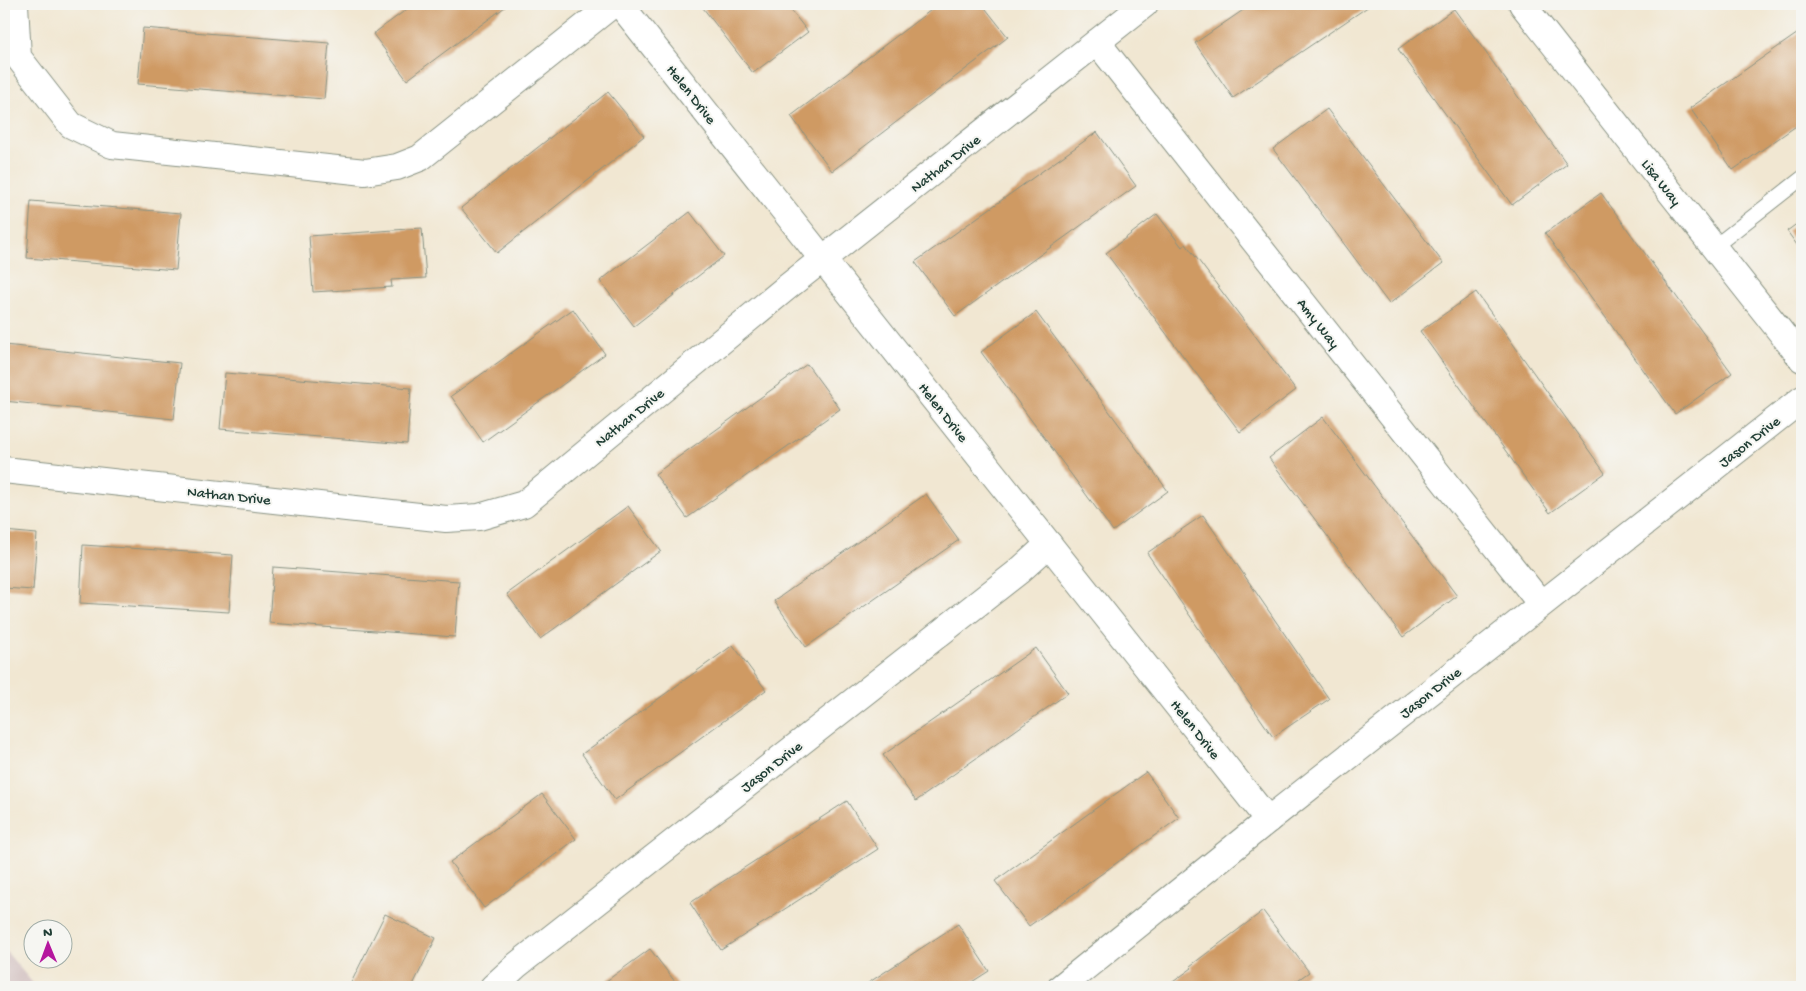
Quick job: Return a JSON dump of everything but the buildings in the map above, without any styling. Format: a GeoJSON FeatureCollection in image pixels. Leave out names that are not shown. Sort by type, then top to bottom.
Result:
{"type":"FeatureCollection","features":[{"type":"Feature","properties":{"kind":"street"},"geometry":{"type":"LineString","coordinates":[[15,4],[18,57],[71,125],[112,145],[365,172],[397,167],[420,158],[613,4]]}},
{"type":"Feature","properties":{"kind":"street","name":"Helen Drive"},"geometry":{"type":"LineString","coordinates":[[620,4],[1268,820]]}},
{"type":"Feature","properties":{"kind":"street","name":"Nathan Drive"},"geometry":{"type":"LineString","coordinates":[[4,470],[446,519],[479,517],[524,504],[823,259],[1146,4]]}},
{"type":"Feature","properties":{"kind":"street","name":"Lisa Way"},"geometry":{"type":"LineString","coordinates":[[1522,4],[1802,359]]}},
{"type":"Feature","properties":{"kind":"street","name":"Amy Way"},"geometry":{"type":"LineString","coordinates":[[1098,42],[1541,604]]}},
{"type":"Feature","properties":{"kind":"street","name":"Jason Drive"},"geometry":{"type":"LineString","coordinates":[[1060,987],[1268,820],[1802,399]]}},
{"type":"Feature","properties":{"kind":"street","name":"Jason Drive"},"geometry":{"type":"LineString","coordinates":[[493,987],[517,965],[1018,572],[1049,544]]}},
{"type":"Feature","properties":{"kind":"lane"},"geometry":{"type":"LineString","coordinates":[[1714,247],[1802,178]]}},
{"type":"Feature","properties":{"kind":"shaded area"},"geometry":{"type":"Polygon","coordinates":[[[4,949],[36,987],[4,987],[4,949]]]}}]}
